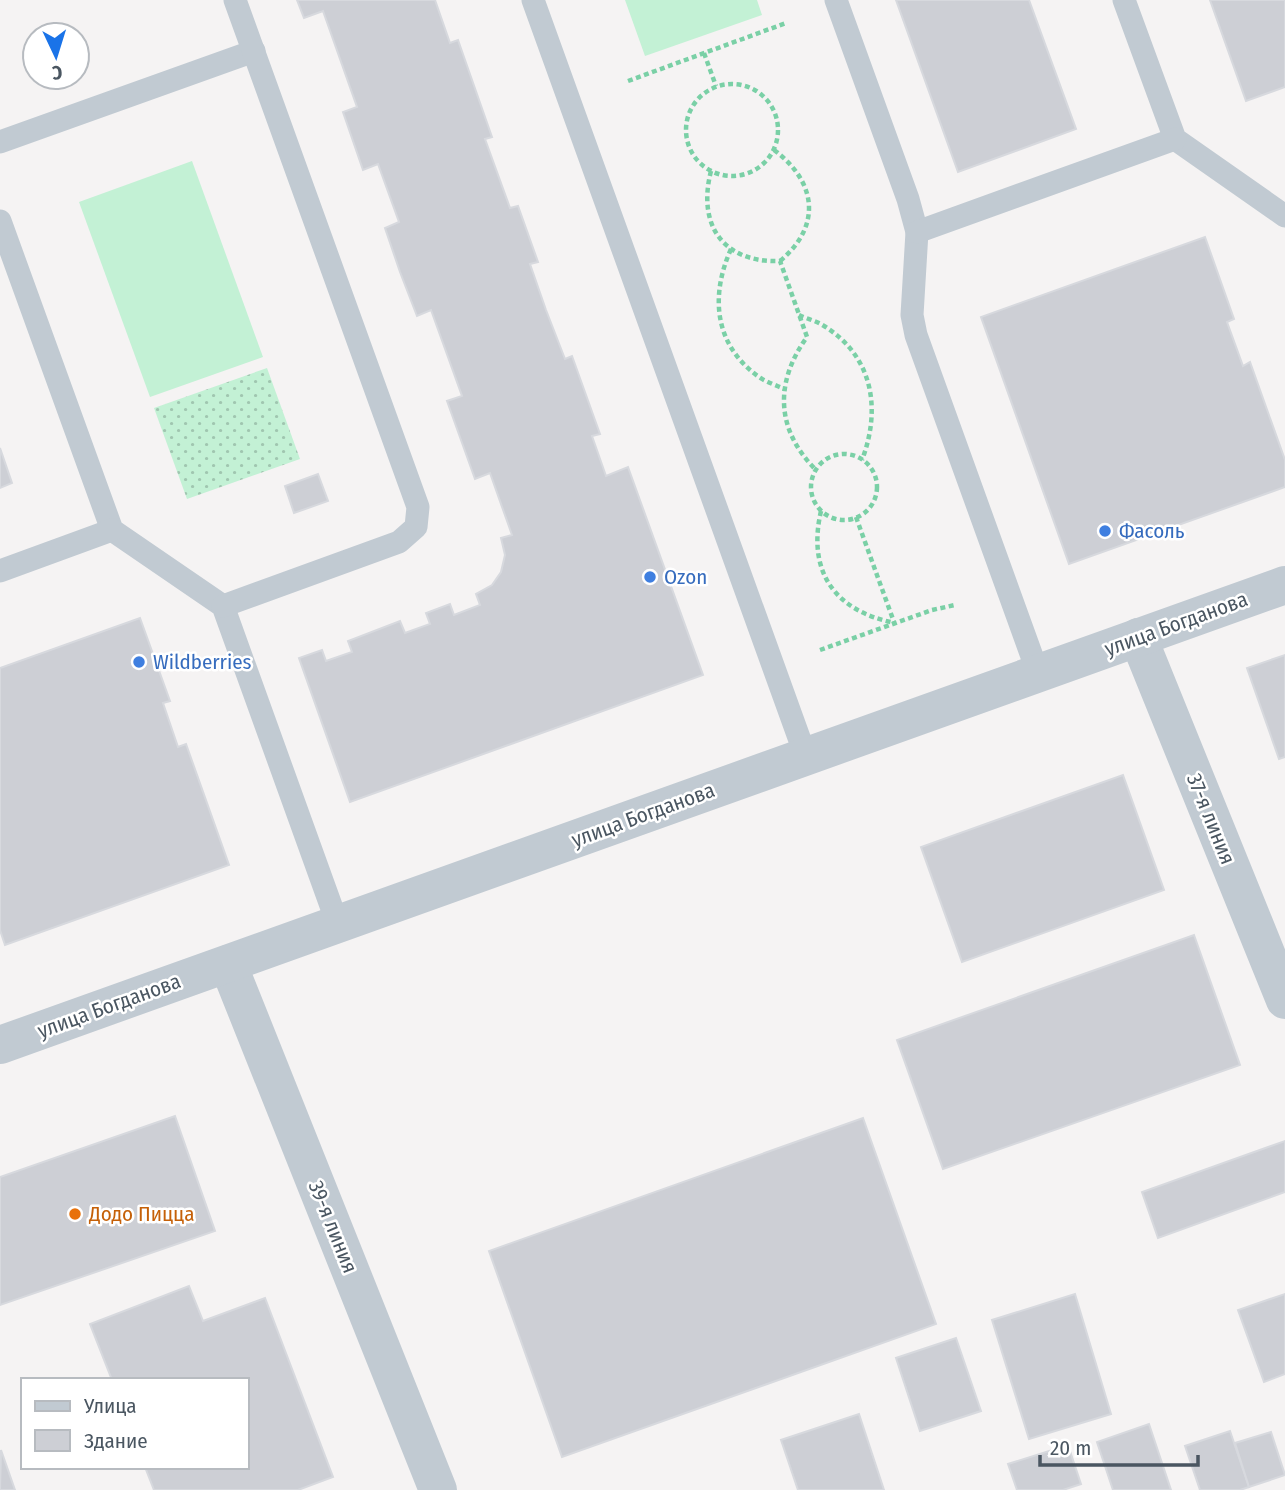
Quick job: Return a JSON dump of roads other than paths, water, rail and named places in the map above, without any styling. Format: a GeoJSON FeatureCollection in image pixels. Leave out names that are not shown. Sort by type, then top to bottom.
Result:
{"type":"FeatureCollection","features":[{"type":"Feature","properties":{"kind":"street","name":"улица Богданова"},"geometry":{"type":"LineString","coordinates":[[0,1045],[1285,585]]}},
{"type":"Feature","properties":{"kind":"street","name":"37-я линия"},"geometry":{"type":"LineString","coordinates":[[1138,637],[1285,1000]]}},
{"type":"Feature","properties":{"kind":"street","name":"39-я линия"},"geometry":{"type":"LineString","coordinates":[[228,964],[438,1490]]}},
{"type":"Feature","properties":{"kind":"lane"},"geometry":{"type":"LineString","coordinates":[[223,606],[399,542],[416,527],[418,507],[235,0]]}},
{"type":"Feature","properties":{"kind":"lane"},"geometry":{"type":"LineString","coordinates":[[533,0],[806,757]]}},
{"type":"Feature","properties":{"kind":"lane"},"geometry":{"type":"LineString","coordinates":[[836,0],[908,199],[917,232],[912,315],[916,335],[1038,673]]}},
{"type":"Feature","properties":{"kind":"lane"},"geometry":{"type":"LineString","coordinates":[[1124,0],[1174,139],[1285,216]]}},
{"type":"Feature","properties":{"kind":"lane"},"geometry":{"type":"LineString","coordinates":[[0,142],[254,51]]}},
{"type":"Feature","properties":{"kind":"lane"},"geometry":{"type":"LineString","coordinates":[[917,232],[1174,139]]}},
{"type":"Feature","properties":{"kind":"lane"},"geometry":{"type":"LineString","coordinates":[[0,221],[112,530],[223,606],[338,925]]}},
{"type":"Feature","properties":{"kind":"lane"},"geometry":{"type":"LineString","coordinates":[[0,571],[112,530]]}},
{"type":"Feature","properties":{"kind":"place","name":"Фасоль"},"geometry":{"type":"Point","coordinates":[1105,531]}},
{"type":"Feature","properties":{"kind":"place","name":"Ozon"},"geometry":{"type":"Point","coordinates":[650,577]}},
{"type":"Feature","properties":{"kind":"place","name":"Wildberries"},"geometry":{"type":"Point","coordinates":[139,662]}},
{"type":"Feature","properties":{"kind":"place","name":"Додо Пицца"},"geometry":{"type":"Point","coordinates":[75,1214]}}]}
